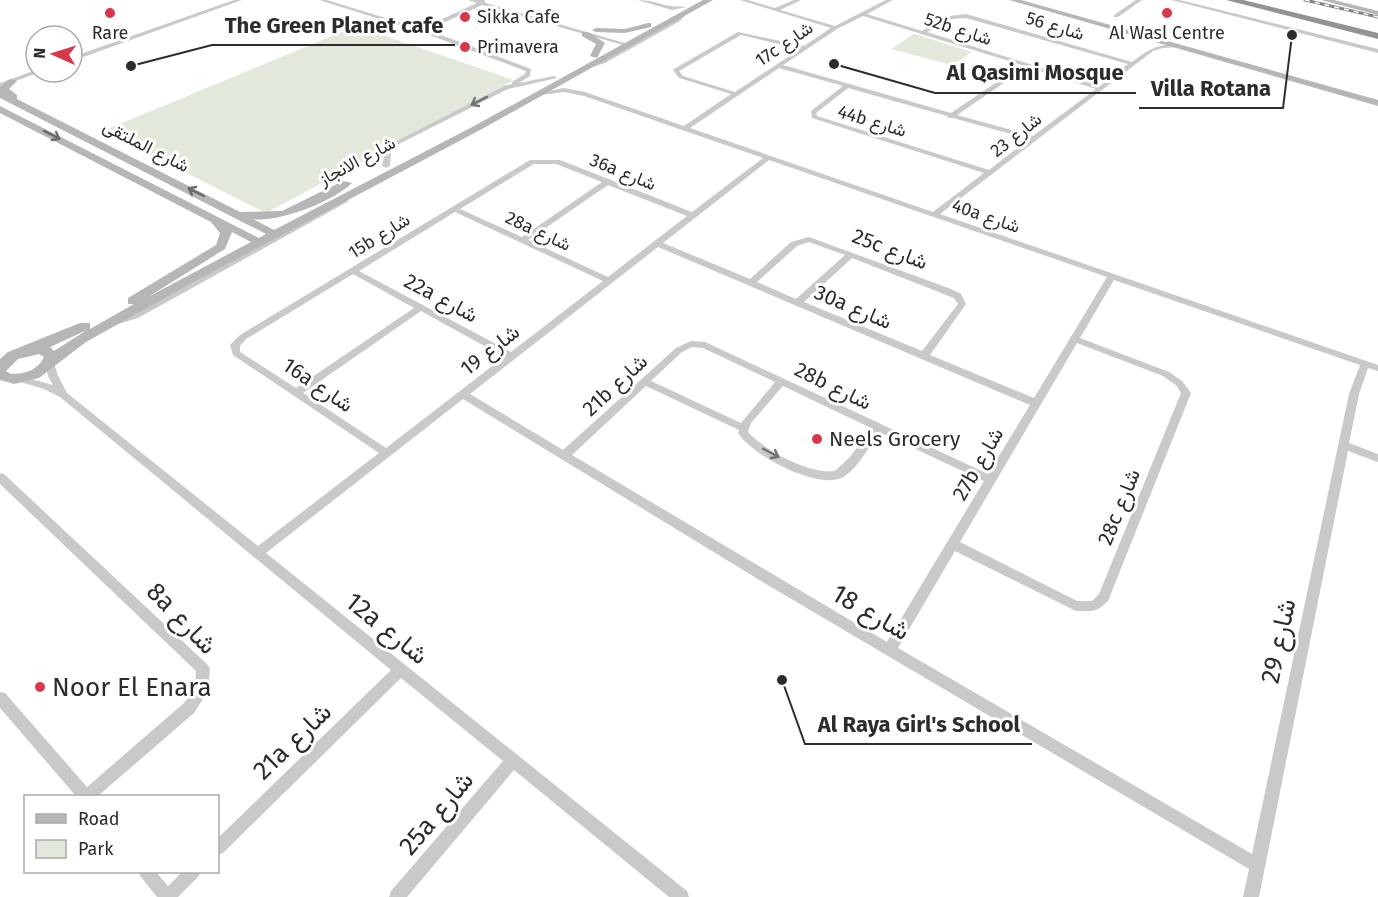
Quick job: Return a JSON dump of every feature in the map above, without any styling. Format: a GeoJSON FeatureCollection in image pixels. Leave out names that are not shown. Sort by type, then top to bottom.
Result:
{"type":"FeatureCollection","features":[{"type":"Feature","properties":{"kind":"highway"},"geometry":{"type":"LineString","coordinates":[[1231,0],[1378,36]]}},
{"type":"Feature","properties":{"kind":"highway"},"geometry":{"type":"LineString","coordinates":[[1265,0],[1375,26]]}},
{"type":"Feature","properties":{"kind":"street"},"geometry":{"type":"LineString","coordinates":[[84,53],[228,0]]}},
{"type":"Feature","properties":{"kind":"street"},"geometry":{"type":"LineString","coordinates":[[84,53],[239,0]]}},
{"type":"Feature","properties":{"kind":"street"},"geometry":{"type":"LineString","coordinates":[[322,0],[419,30],[530,71],[528,75],[506,87],[395,144],[388,151],[386,166]]}},
{"type":"Feature","properties":{"kind":"street"},"geometry":{"type":"LineString","coordinates":[[419,30],[476,1],[489,0],[596,30],[625,42]]}},
{"type":"Feature","properties":{"kind":"street"},"geometry":{"type":"LineString","coordinates":[[641,0],[683,11]]}},
{"type":"Feature","properties":{"kind":"street"},"geometry":{"type":"LineString","coordinates":[[651,3],[660,0]]}},
{"type":"Feature","properties":{"kind":"street","name":"شارع الانجاز"},"geometry":{"type":"LineString","coordinates":[[270,232],[367,176],[683,11],[697,0]]}},
{"type":"Feature","properties":{"kind":"street","name":"شارع الانجاز"},"geometry":{"type":"LineString","coordinates":[[17,379],[38,372],[50,361],[109,323],[255,240],[541,93],[586,67],[648,26],[710,0]]}},
{"type":"Feature","properties":{"kind":"street"},"geometry":{"type":"LineString","coordinates":[[743,0],[835,28]]}},
{"type":"Feature","properties":{"kind":"street"},"geometry":{"type":"LineString","coordinates":[[777,9],[798,0]]}},
{"type":"Feature","properties":{"kind":"street","name":"17c شارع"},"geometry":{"type":"LineString","coordinates":[[685,128],[835,28],[890,0]]}},
{"type":"Feature","properties":{"kind":"street"},"geometry":{"type":"LineString","coordinates":[[1012,0],[1378,103]]}},
{"type":"Feature","properties":{"kind":"street"},"geometry":{"type":"LineString","coordinates":[[1027,0],[1093,19],[1113,20],[1378,98]]}},
{"type":"Feature","properties":{"kind":"street"},"geometry":{"type":"LineString","coordinates":[[1056,13],[1113,20],[1139,0]]}},
{"type":"Feature","properties":{"kind":"street"},"geometry":{"type":"LineString","coordinates":[[1174,0],[1378,51]]}},
{"type":"Feature","properties":{"kind":"street"},"geometry":{"type":"LineString","coordinates":[[1324,0],[1378,12]]}},
{"type":"Feature","properties":{"kind":"street"},"geometry":{"type":"LineString","coordinates":[[476,1],[585,33],[625,42]]}},
{"type":"Feature","properties":{"kind":"street","name":"شارع الانجاز"},"geometry":{"type":"LineString","coordinates":[[586,67],[603,62],[678,20],[683,11]]}},
{"type":"Feature","properties":{"kind":"street","name":"52b شارع"},"geometry":{"type":"LineString","coordinates":[[862,14],[1099,89]]}},
{"type":"Feature","properties":{"kind":"street","name":"شارع 56"},"geometry":{"type":"LineString","coordinates":[[922,33],[951,17],[966,16],[1131,65]]}},
{"type":"Feature","properties":{"kind":"street"},"geometry":{"type":"LineString","coordinates":[[596,30],[625,31],[648,26]]}},
{"type":"Feature","properties":{"kind":"street"},"geometry":{"type":"LineString","coordinates":[[585,33],[601,43],[594,56]]}},
{"type":"Feature","properties":{"kind":"street"},"geometry":{"type":"LineString","coordinates":[[736,94],[681,77],[676,70],[740,33],[804,48]]}},
{"type":"Feature","properties":{"kind":"street"},"geometry":{"type":"LineString","coordinates":[[1148,39],[1154,45],[1151,50]]}},
{"type":"Feature","properties":{"kind":"street","name":"شارع 23"},"geometry":{"type":"LineString","coordinates":[[938,216],[1151,50],[1162,46],[1176,46]]}},
{"type":"Feature","properties":{"kind":"street"},"geometry":{"type":"LineString","coordinates":[[778,66],[1032,141]]}},
{"type":"Feature","properties":{"kind":"street"},"geometry":{"type":"LineString","coordinates":[[950,117],[1025,66]]}},
{"type":"Feature","properties":{"kind":"street"},"geometry":{"type":"LineString","coordinates":[[0,88],[24,75]]}},
{"type":"Feature","properties":{"kind":"street"},"geometry":{"type":"LineString","coordinates":[[573,75],[572,84],[585,94]]}},
{"type":"Feature","properties":{"kind":"street"},"geometry":{"type":"LineString","coordinates":[[13,100],[14,97],[3,89],[15,78]]}},
{"type":"Feature","properties":{"kind":"street"},"geometry":{"type":"LineString","coordinates":[[506,87],[554,78]]}},
{"type":"Feature","properties":{"kind":"street","name":"44b شارع"},"geometry":{"type":"LineString","coordinates":[[847,86],[813,112],[814,117],[988,175]]}},
{"type":"Feature","properties":{"kind":"street","name":"شارع الملتقى"},"geometry":{"type":"LineString","coordinates":[[0,88],[13,100],[224,206],[270,232]]}},
{"type":"Feature","properties":{"kind":"street","name":"40a شارع"},"geometry":{"type":"LineString","coordinates":[[541,93],[564,90],[585,94],[1378,368]]}},
{"type":"Feature","properties":{"kind":"street","name":"شارع الملتقى"},"geometry":{"type":"LineString","coordinates":[[0,109],[255,240]]}},
{"type":"Feature","properties":{"kind":"street"},"geometry":{"type":"LineString","coordinates":[[696,121],[696,128],[700,134]]}},
{"type":"Feature","properties":{"kind":"street","name":"17c شارع"},"geometry":{"type":"LineString","coordinates":[[671,123],[696,121]]}},
{"type":"Feature","properties":{"kind":"street","name":"شارع 19"},"geometry":{"type":"LineString","coordinates":[[258,553],[765,156]]}},
{"type":"Feature","properties":{"kind":"street","name":"36a شارع"},"geometry":{"type":"LineString","coordinates":[[543,160],[557,162],[691,215]]}},
{"type":"Feature","properties":{"kind":"street","name":"15b شارع"},"geometry":{"type":"LineString","coordinates":[[235,345],[454,209],[529,164],[543,160]]}},
{"type":"Feature","properties":{"kind":"street"},"geometry":{"type":"LineString","coordinates":[[109,323],[135,316],[392,176],[399,167]]}},
{"type":"Feature","properties":{"kind":"street"},"geometry":{"type":"LineString","coordinates":[[224,206],[253,216],[277,216],[294,211],[367,176]]}},
{"type":"Feature","properties":{"kind":"street"},"geometry":{"type":"LineString","coordinates":[[523,240],[607,182]]}},
{"type":"Feature","properties":{"kind":"street","name":"28a شارع"},"geometry":{"type":"LineString","coordinates":[[454,209],[609,280]]}},
{"type":"Feature","properties":{"kind":"street"},"geometry":{"type":"LineString","coordinates":[[132,301],[221,247],[226,232],[206,215]]}},
{"type":"Feature","properties":{"kind":"street","name":"شارع الانجاز"},"geometry":{"type":"LineString","coordinates":[[0,369],[14,356],[67,336],[255,240]]}},
{"type":"Feature","properties":{"kind":"street","name":"25c شارع"},"geometry":{"type":"LineString","coordinates":[[751,283],[794,244],[803,240],[818,241],[948,291],[961,300],[960,308],[924,356]]}},
{"type":"Feature","properties":{"kind":"street","name":"30a شارع"},"geometry":{"type":"LineString","coordinates":[[656,243],[1036,403]]}},
{"type":"Feature","properties":{"kind":"street"},"geometry":{"type":"LineString","coordinates":[[797,303],[852,254]]}},
{"type":"Feature","properties":{"kind":"street","name":"22a شارع"},"geometry":{"type":"LineString","coordinates":[[353,271],[511,356]]}},
{"type":"Feature","properties":{"kind":"street","name":"27b شارع"},"geometry":{"type":"LineString","coordinates":[[890,649],[954,545],[1098,297],[1108,275]]}},
{"type":"Feature","properties":{"kind":"street"},"geometry":{"type":"LineString","coordinates":[[296,393],[420,308]]}},
{"type":"Feature","properties":{"kind":"street","name":"28c شارع"},"geometry":{"type":"LineString","coordinates":[[954,545],[1076,606],[1095,606],[1104,597],[1186,393],[1179,383],[1166,374],[1074,339]]}},
{"type":"Feature","properties":{"kind":"street","name":"28b شارع"},"geometry":{"type":"LineString","coordinates":[[691,344],[705,345],[991,480]]}},
{"type":"Feature","properties":{"kind":"street","name":"21b شارع"},"geometry":{"type":"LineString","coordinates":[[565,455],[679,350],[691,344]]}},
{"type":"Feature","properties":{"kind":"street","name":"16a شارع"},"geometry":{"type":"LineString","coordinates":[[235,345],[236,353],[386,453]]}},
{"type":"Feature","properties":{"kind":"street"},"geometry":{"type":"LineString","coordinates":[[33,349],[50,352],[50,361]]}},
{"type":"Feature","properties":{"kind":"street","name":"12a شارع"},"geometry":{"type":"LineString","coordinates":[[50,361],[53,376],[63,395]]}},
{"type":"Feature","properties":{"kind":"street","name":"شارع 29"},"geometry":{"type":"LineString","coordinates":[[1251,897],[1360,361]]}},
{"type":"Feature","properties":{"kind":"street"},"geometry":{"type":"LineString","coordinates":[[0,369],[3,378],[17,379]]}},
{"type":"Feature","properties":{"kind":"street"},"geometry":{"type":"LineString","coordinates":[[0,386],[17,379]]}},
{"type":"Feature","properties":{"kind":"street","name":"12a شارع"},"geometry":{"type":"LineString","coordinates":[[17,379],[47,386],[63,395],[513,760],[675,895]]}},
{"type":"Feature","properties":{"kind":"street"},"geometry":{"type":"LineString","coordinates":[[743,428],[781,381]]}},
{"type":"Feature","properties":{"kind":"street"},"geometry":{"type":"LineString","coordinates":[[645,382],[743,428],[750,442],[808,473],[826,477],[843,472],[877,427]]}},
{"type":"Feature","properties":{"kind":"street","name":"شارع 18"},"geometry":{"type":"LineString","coordinates":[[462,394],[1258,866]]}},
{"type":"Feature","properties":{"kind":"street"},"geometry":{"type":"LineString","coordinates":[[1344,445],[1378,458]]}},
{"type":"Feature","properties":{"kind":"street","name":"8a شارع"},"geometry":{"type":"LineString","coordinates":[[0,477],[203,669],[201,691],[189,708],[87,795]]}},
{"type":"Feature","properties":{"kind":"street","name":"21a شارع"},"geometry":{"type":"LineString","coordinates":[[219,847],[401,669]]}},
{"type":"Feature","properties":{"kind":"street"},"geometry":{"type":"LineString","coordinates":[[0,698],[85,795]]}},
{"type":"Feature","properties":{"kind":"street","name":"25a شارع"},"geometry":{"type":"LineString","coordinates":[[397,897],[513,760]]}},
{"type":"Feature","properties":{"kind":"street"},"geometry":{"type":"LineString","coordinates":[[147,873],[167,897],[192,873]]}},
{"type":"Feature","properties":{"kind":"green space"},"geometry":{"type":"Polygon","coordinates":[[[356,26],[514,80],[266,213],[103,131],[356,26]]]}},
{"type":"Feature","properties":{"kind":"green space"},"geometry":{"type":"Polygon","coordinates":[[[914,34],[972,52],[952,65],[891,49],[914,34]]]}},
{"type":"Feature","properties":{"kind":"railway"},"geometry":{"type":"LineString","coordinates":[[1305,0],[1378,17]]}},
{"type":"Feature","properties":{"kind":"place","name":"Rare"},"geometry":{"type":"Point","coordinates":[110,13]}},
{"type":"Feature","properties":{"kind":"place","name":"Al Wasl Centre"},"geometry":{"type":"Point","coordinates":[1167,13]}},
{"type":"Feature","properties":{"kind":"place","name":"Sikka Cafe"},"geometry":{"type":"Point","coordinates":[465,17]}},
{"type":"Feature","properties":{"kind":"place","name":"Villa Rotana"},"geometry":{"type":"Point","coordinates":[1292,35]}},
{"type":"Feature","properties":{"kind":"place","name":"Primavera"},"geometry":{"type":"Point","coordinates":[465,47]}},
{"type":"Feature","properties":{"kind":"place","name":"Al Qasimi Mosque"},"geometry":{"type":"Point","coordinates":[834,64]}},
{"type":"Feature","properties":{"kind":"place","name":"The Green Planet cafe"},"geometry":{"type":"Point","coordinates":[131,66]}},
{"type":"Feature","properties":{"kind":"place","name":"Neels Grocery"},"geometry":{"type":"Point","coordinates":[817,439]}},
{"type":"Feature","properties":{"kind":"place","name":"Al Raya Girl's School"},"geometry":{"type":"Point","coordinates":[782,680]}},
{"type":"Feature","properties":{"kind":"place","name":"Noor El Enara"},"geometry":{"type":"Point","coordinates":[40,687]}}]}
